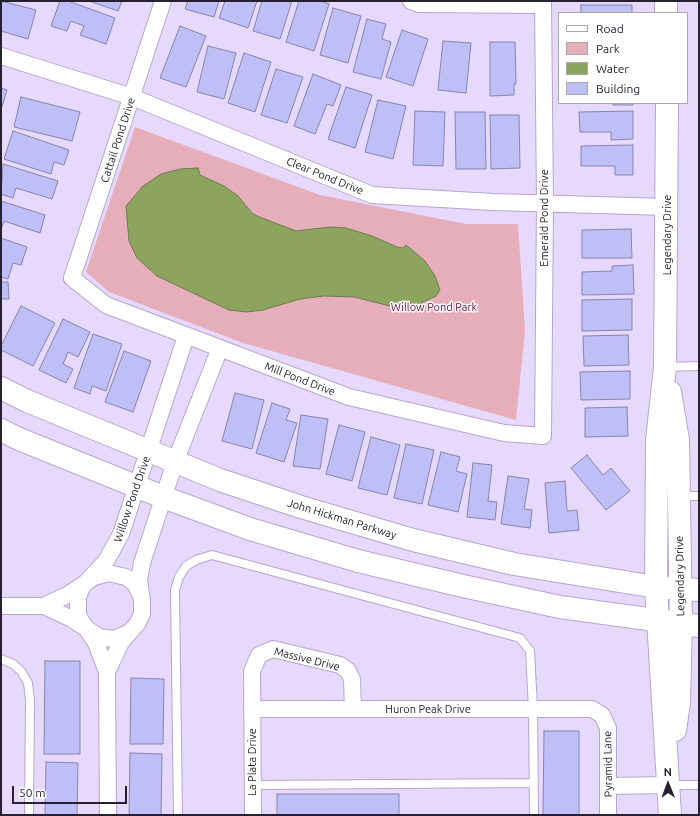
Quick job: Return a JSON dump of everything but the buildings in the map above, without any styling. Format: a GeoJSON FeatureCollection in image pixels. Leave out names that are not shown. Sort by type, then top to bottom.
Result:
{"type":"FeatureCollection","features":[{"type":"Feature","properties":{"kind":"street","name":"Cattail Pond Drive"},"geometry":{"type":"LineString","coordinates":[[72,278],[164,1]]}},
{"type":"Feature","properties":{"kind":"street"},"geometry":{"type":"LineString","coordinates":[[411,1],[419,4],[543,3]]}},
{"type":"Feature","properties":{"kind":"street"},"geometry":{"type":"LineString","coordinates":[[666,1],[666,12]]}},
{"type":"Feature","properties":{"kind":"street","name":"Emerald Pond Drive"},"geometry":{"type":"LineString","coordinates":[[543,3],[545,203],[543,436]]}},
{"type":"Feature","properties":{"kind":"street","name":"Clear Pond Drive"},"geometry":{"type":"LineString","coordinates":[[1,56],[132,97],[372,195],[493,202],[667,207]]}},
{"type":"Feature","properties":{"kind":"street","name":"Legendary Drive"},"geometry":{"type":"LineString","coordinates":[[667,104],[665,367],[657,440],[656,587],[670,815]]}},
{"type":"Feature","properties":{"kind":"street","name":"Mill Pond Drive"},"geometry":{"type":"LineString","coordinates":[[72,278],[106,305],[349,397],[504,433],[543,436]]}},
{"type":"Feature","properties":{"kind":"street","name":"Willow Pond Drive"},"geometry":{"type":"LineString","coordinates":[[108,815],[107,672],[96,643],[78,616],[77,606],[79,593],[106,561],[118,541],[186,336]]}},
{"type":"Feature","properties":{"kind":"street","name":"Willow Pond Drive"},"geometry":{"type":"LineString","coordinates":[[107,672],[121,642],[132,630],[142,614],[140,572],[175,462],[220,348]]}},
{"type":"Feature","properties":{"kind":"street","name":"Legendary Drive"},"geometry":{"type":"LineString","coordinates":[[665,367],[689,496],[690,589],[690,625],[678,703],[669,786]]}},
{"type":"Feature","properties":{"kind":"street","name":"John Hickman Parkway"},"geometry":{"type":"LineString","coordinates":[[1,388],[27,402],[220,480],[301,507],[413,540],[514,564],[656,587],[690,589]]}},
{"type":"Feature","properties":{"kind":"street"},"geometry":{"type":"LineString","coordinates":[[1,430],[18,439],[163,497],[250,529],[358,561],[560,607],[690,625]]}},
{"type":"Feature","properties":{"kind":"street"},"geometry":{"type":"LineString","coordinates":[[44,606],[70,594],[101,574],[120,574],[135,584],[142,597]]}},
{"type":"Feature","properties":{"kind":"street"},"geometry":{"type":"LineString","coordinates":[[1,606],[44,606],[72,618],[97,636],[108,639],[121,637],[132,630]]}},
{"type":"Feature","properties":{"kind":"street","name":"Massive Drive"},"geometry":{"type":"LineString","coordinates":[[252,709],[252,671],[255,662],[259,655],[273,648],[340,665],[348,670],[352,679],[353,709]]}},
{"type":"Feature","properties":{"kind":"street","name":"Huron Peak Drive"},"geometry":{"type":"LineString","coordinates":[[252,709],[588,708],[602,716]]}},
{"type":"Feature","properties":{"kind":"street","name":"La Plata Drive"},"geometry":{"type":"LineString","coordinates":[[252,709],[252,815]]}},
{"type":"Feature","properties":{"kind":"street","name":"Pyramid Lane"},"geometry":{"type":"LineString","coordinates":[[602,716],[608,728],[608,815]]}},
{"type":"Feature","properties":{"kind":"street"},"geometry":{"type":"LineString","coordinates":[[608,786],[669,786]]}},
{"type":"Feature","properties":{"kind":"lane"},"geometry":{"type":"LineString","coordinates":[[665,367],[699,366]]}},
{"type":"Feature","properties":{"kind":"lane"},"geometry":{"type":"LineString","coordinates":[[178,815],[175,590],[186,566],[205,556],[212,555],[520,638],[530,652],[533,708],[534,815]]}},
{"type":"Feature","properties":{"kind":"lane"},"geometry":{"type":"LineString","coordinates":[[1,659],[12,664],[21,671],[28,683],[30,700],[29,815]]}},
{"type":"Feature","properties":{"kind":"lane"},"geometry":{"type":"LineString","coordinates":[[252,784],[534,784]]}},
{"type":"Feature","properties":{"kind":"lane"},"geometry":{"type":"LineString","coordinates":[[669,786],[699,785]]}},
{"type":"Feature","properties":{"kind":"green space","name":"Willow Pond Park"},"geometry":{"type":"Polygon","coordinates":[[[135,127],[320,195],[466,224],[518,224],[525,330],[516,420],[243,343],[109,292],[86,272],[135,127]]]}},
{"type":"Feature","properties":{"kind":"water"},"geometry":{"type":"Polygon","coordinates":[[[198,168],[200,175],[224,186],[238,196],[252,213],[296,231],[330,227],[346,228],[372,236],[397,247],[403,248],[406,245],[425,261],[435,276],[440,290],[436,296],[419,304],[398,308],[354,297],[324,296],[300,299],[263,310],[247,312],[229,310],[157,276],[137,258],[129,241],[126,206],[143,186],[161,174],[180,169],[198,168]]]}}]}
